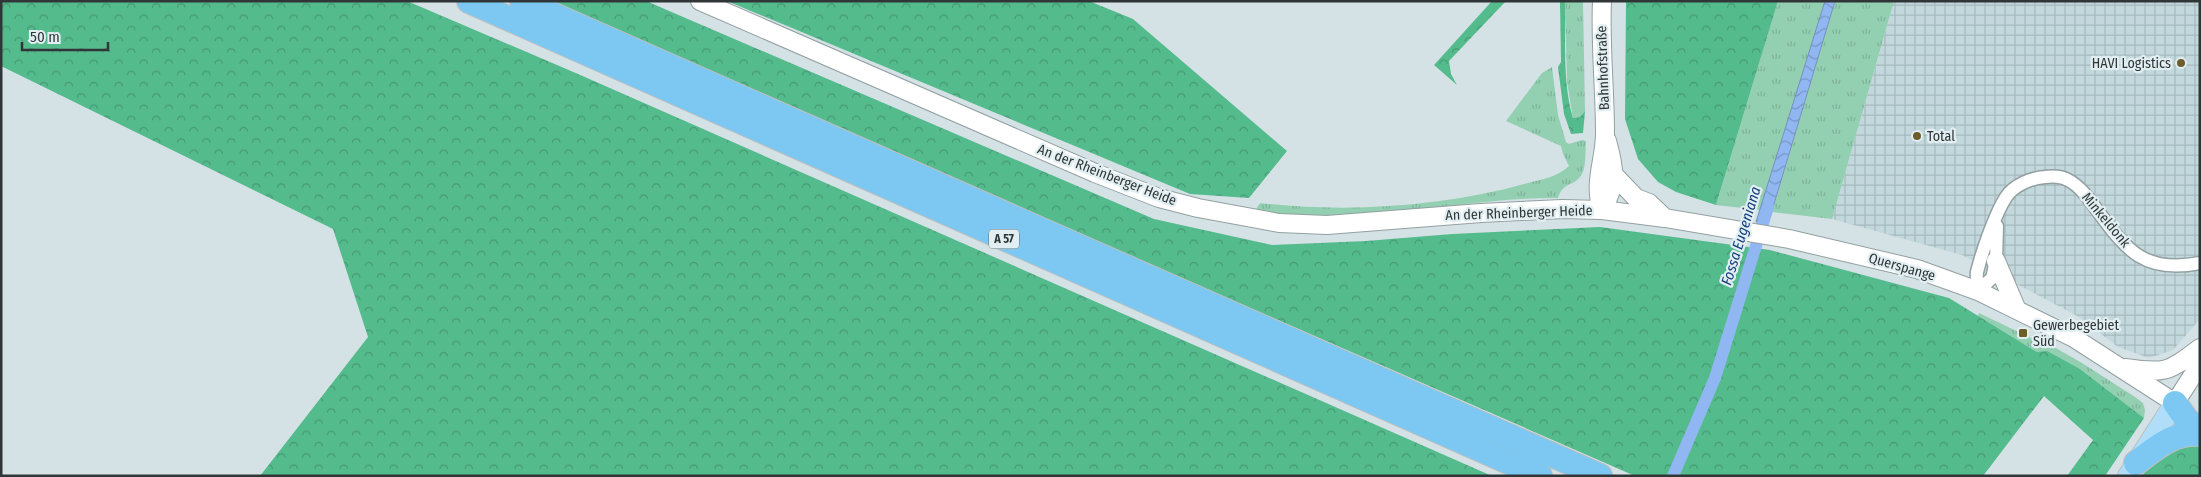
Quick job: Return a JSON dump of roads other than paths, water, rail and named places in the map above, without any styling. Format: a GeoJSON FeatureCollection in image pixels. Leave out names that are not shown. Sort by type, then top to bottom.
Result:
{"type":"FeatureCollection","features":[{"type":"Feature","properties":{"kind":"highway","name":"A 57"},"geometry":{"type":"LineString","coordinates":[[469,1],[1540,476]]}},
{"type":"Feature","properties":{"kind":"highway","name":"A 57"},"geometry":{"type":"LineString","coordinates":[[522,1],[1591,471]]}},
{"type":"Feature","properties":{"kind":"highway"},"geometry":{"type":"LineString","coordinates":[[2175,403],[2200,412]]}},
{"type":"Feature","properties":{"kind":"highway"},"geometry":{"type":"LineString","coordinates":[[2175,403],[2187,420],[2200,430]]}},
{"type":"Feature","properties":{"kind":"highway"},"geometry":{"type":"LineString","coordinates":[[2132,470],[2164,441],[2176,436],[2200,434]]}},
{"type":"Feature","properties":{"kind":"main road"},"geometry":{"type":"LineString","coordinates":[[2132,470],[2175,403]]}},
{"type":"Feature","properties":{"kind":"street","name":"An der Rheinberger Heide"},"geometry":{"type":"LineString","coordinates":[[700,1],[1095,173],[1158,198],[1198,208],[1279,223],[1327,225],[1481,212],[1562,209],[1602,210]]}},
{"type":"Feature","properties":{"kind":"street","name":"Bahnhofstraße"},"geometry":{"type":"LineString","coordinates":[[1602,1],[1601,60],[1605,135],[1598,182],[1598,195],[1602,210]]}},
{"type":"Feature","properties":{"kind":"street","name":"Bahnhofstraße"},"geometry":{"type":"LineString","coordinates":[[1602,210],[1611,194],[1614,175],[1612,159],[1605,135]]}},
{"type":"Feature","properties":{"kind":"street"},"geometry":{"type":"LineString","coordinates":[[1614,175],[1636,198],[1649,203],[1665,218]]}},
{"type":"Feature","properties":{"kind":"street","name":"Minkeldonk"},"geometry":{"type":"LineString","coordinates":[[1978,291],[1977,274],[1997,214],[2006,196],[2015,188],[2038,177],[2058,177],[2077,186],[2117,237],[2131,251],[2142,258],[2166,266],[2181,267],[2200,263]]}},
{"type":"Feature","properties":{"kind":"street","name":"Querspange"},"geometry":{"type":"LineString","coordinates":[[1602,210],[1665,218],[1789,239],[1917,269],[1978,291],[2074,338],[2175,403]]}},
{"type":"Feature","properties":{"kind":"street","name":"Minkeldonk"},"geometry":{"type":"LineString","coordinates":[[1978,291],[1992,278],[1996,261],[1997,214]]}},
{"type":"Feature","properties":{"kind":"street"},"geometry":{"type":"LineString","coordinates":[[1996,261],[2017,310]]}},
{"type":"Feature","properties":{"kind":"street"},"geometry":{"type":"LineString","coordinates":[[2119,367],[2156,372],[2175,366],[2200,348]]}},
{"type":"Feature","properties":{"kind":"street"},"geometry":{"type":"LineString","coordinates":[[2175,403],[2200,364]]}},
{"type":"Feature","properties":{"kind":"water"},"geometry":{"type":"Polygon","coordinates":[[[1825,1],[1835,1],[1768,224],[1756,222],[1825,1]]]}},
{"type":"Feature","properties":{"kind":"waterway","name":"Fossa Eugeniana"},"geometry":{"type":"LineString","coordinates":[[1673,476],[1715,378],[1768,207]]}},
{"type":"Feature","properties":{"kind":"place","name":"HAVI Logistics"},"geometry":{"type":"Point","coordinates":[2181,63]}},
{"type":"Feature","properties":{"kind":"place","name":"Total"},"geometry":{"type":"Point","coordinates":[1917,136]}},
{"type":"Feature","properties":{"kind":"place","name":"Gewerbegebiet Süd"},"geometry":{"type":"Point","coordinates":[2023,333]}}]}
